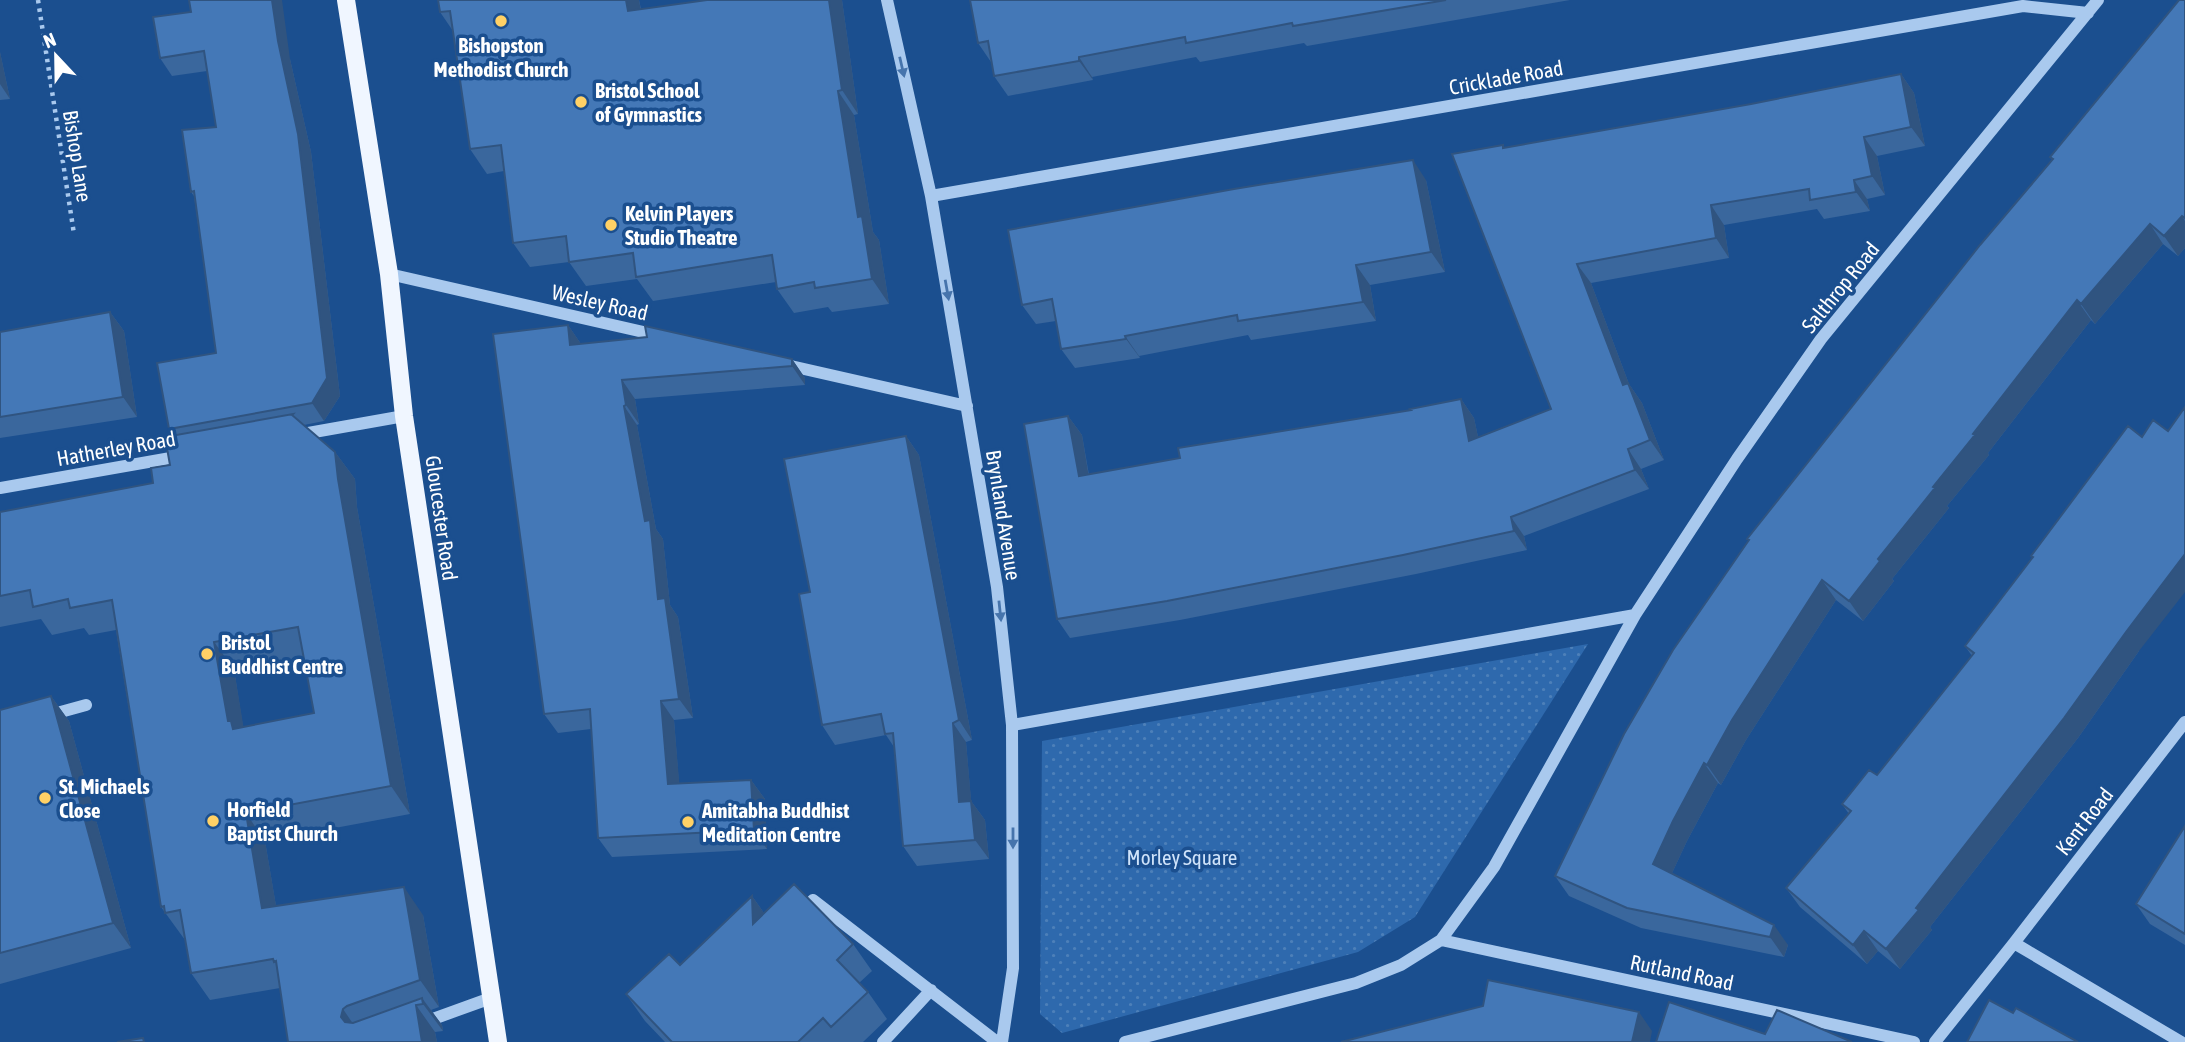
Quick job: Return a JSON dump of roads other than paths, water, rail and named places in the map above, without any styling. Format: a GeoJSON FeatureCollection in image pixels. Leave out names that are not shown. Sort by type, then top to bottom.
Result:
{"type":"FeatureCollection","features":[{"type":"Feature","properties":{"kind":"main road","name":"Gloucester Road"},"geometry":{"type":"LineString","coordinates":[[346,0],[389,274],[404,416],[498,1042]]}},
{"type":"Feature","properties":{"kind":"street","name":"Brynland Avenue"},"geometry":{"type":"LineString","coordinates":[[887,0],[931,196],[997,587],[1012,724],[1013,968],[1000,1042]]}},
{"type":"Feature","properties":{"kind":"street","name":"Salthrop Road"},"geometry":{"type":"LineString","coordinates":[[1635,615],[1737,458],[1821,339],[2098,0]]}},
{"type":"Feature","properties":{"kind":"street","name":"Cricklade Road"},"geometry":{"type":"LineString","coordinates":[[931,196],[2024,6],[2088,13]]}},
{"type":"Feature","properties":{"kind":"street","name":"Wesley Road"},"geometry":{"type":"LineString","coordinates":[[389,274],[671,338]]}},
{"type":"Feature","properties":{"kind":"street"},"geometry":{"type":"LineString","coordinates":[[765,360],[967,406]]}},
{"type":"Feature","properties":{"kind":"street"},"geometry":{"type":"LineString","coordinates":[[283,438],[404,416]]}},
{"type":"Feature","properties":{"kind":"street","name":"Hatherley Road"},"geometry":{"type":"LineString","coordinates":[[0,488],[189,454]]}},
{"type":"Feature","properties":{"kind":"street"},"geometry":{"type":"LineString","coordinates":[[1012,724],[1635,615]]}},
{"type":"Feature","properties":{"kind":"street"},"geometry":{"type":"LineString","coordinates":[[1125,1042],[1356,983],[1401,965],[1441,940],[1494,867],[1635,615]]}},
{"type":"Feature","properties":{"kind":"street"},"geometry":{"type":"LineString","coordinates":[[37,719],[86,705]]}},
{"type":"Feature","properties":{"kind":"street","name":"Kent Road"},"geometry":{"type":"LineString","coordinates":[[1935,1042],[2185,722]]}},
{"type":"Feature","properties":{"kind":"street"},"geometry":{"type":"LineString","coordinates":[[813,900],[1000,1042]]}},
{"type":"Feature","properties":{"kind":"street","name":"Rutland Road"},"geometry":{"type":"LineString","coordinates":[[1441,940],[1914,1042]]}},
{"type":"Feature","properties":{"kind":"street"},"geometry":{"type":"LineString","coordinates":[[2014,943],[2181,1042]]}},
{"type":"Feature","properties":{"kind":"street"},"geometry":{"type":"LineString","coordinates":[[883,1042],[931,990]]}},
{"type":"Feature","properties":{"kind":"street"},"geometry":{"type":"LineString","coordinates":[[406,1029],[491,998]]}},
{"type":"Feature","properties":{"kind":"place","name":"Bishopston Methodist Church"},"geometry":{"type":"Point","coordinates":[501,21]}},
{"type":"Feature","properties":{"kind":"place","name":"Bristol School of Gymnastics"},"geometry":{"type":"Point","coordinates":[581,102]}},
{"type":"Feature","properties":{"kind":"place","name":"Kelvin Players Studio Theatre"},"geometry":{"type":"Point","coordinates":[611,225]}},
{"type":"Feature","properties":{"kind":"place","name":"Bristol Buddhist Centre"},"geometry":{"type":"Point","coordinates":[207,654]}},
{"type":"Feature","properties":{"kind":"place","name":"St. Michaels Close"},"geometry":{"type":"Point","coordinates":[45,798]}},
{"type":"Feature","properties":{"kind":"place","name":"Horfield Baptist Church"},"geometry":{"type":"Point","coordinates":[213,821]}},
{"type":"Feature","properties":{"kind":"place","name":"Amitabha Buddhist Meditation Centre"},"geometry":{"type":"Point","coordinates":[688,822]}},
{"type":"Feature","properties":{"kind":"park label","name":"Morley Square"},"geometry":{"type":"Point","coordinates":[1182,857]}}]}
